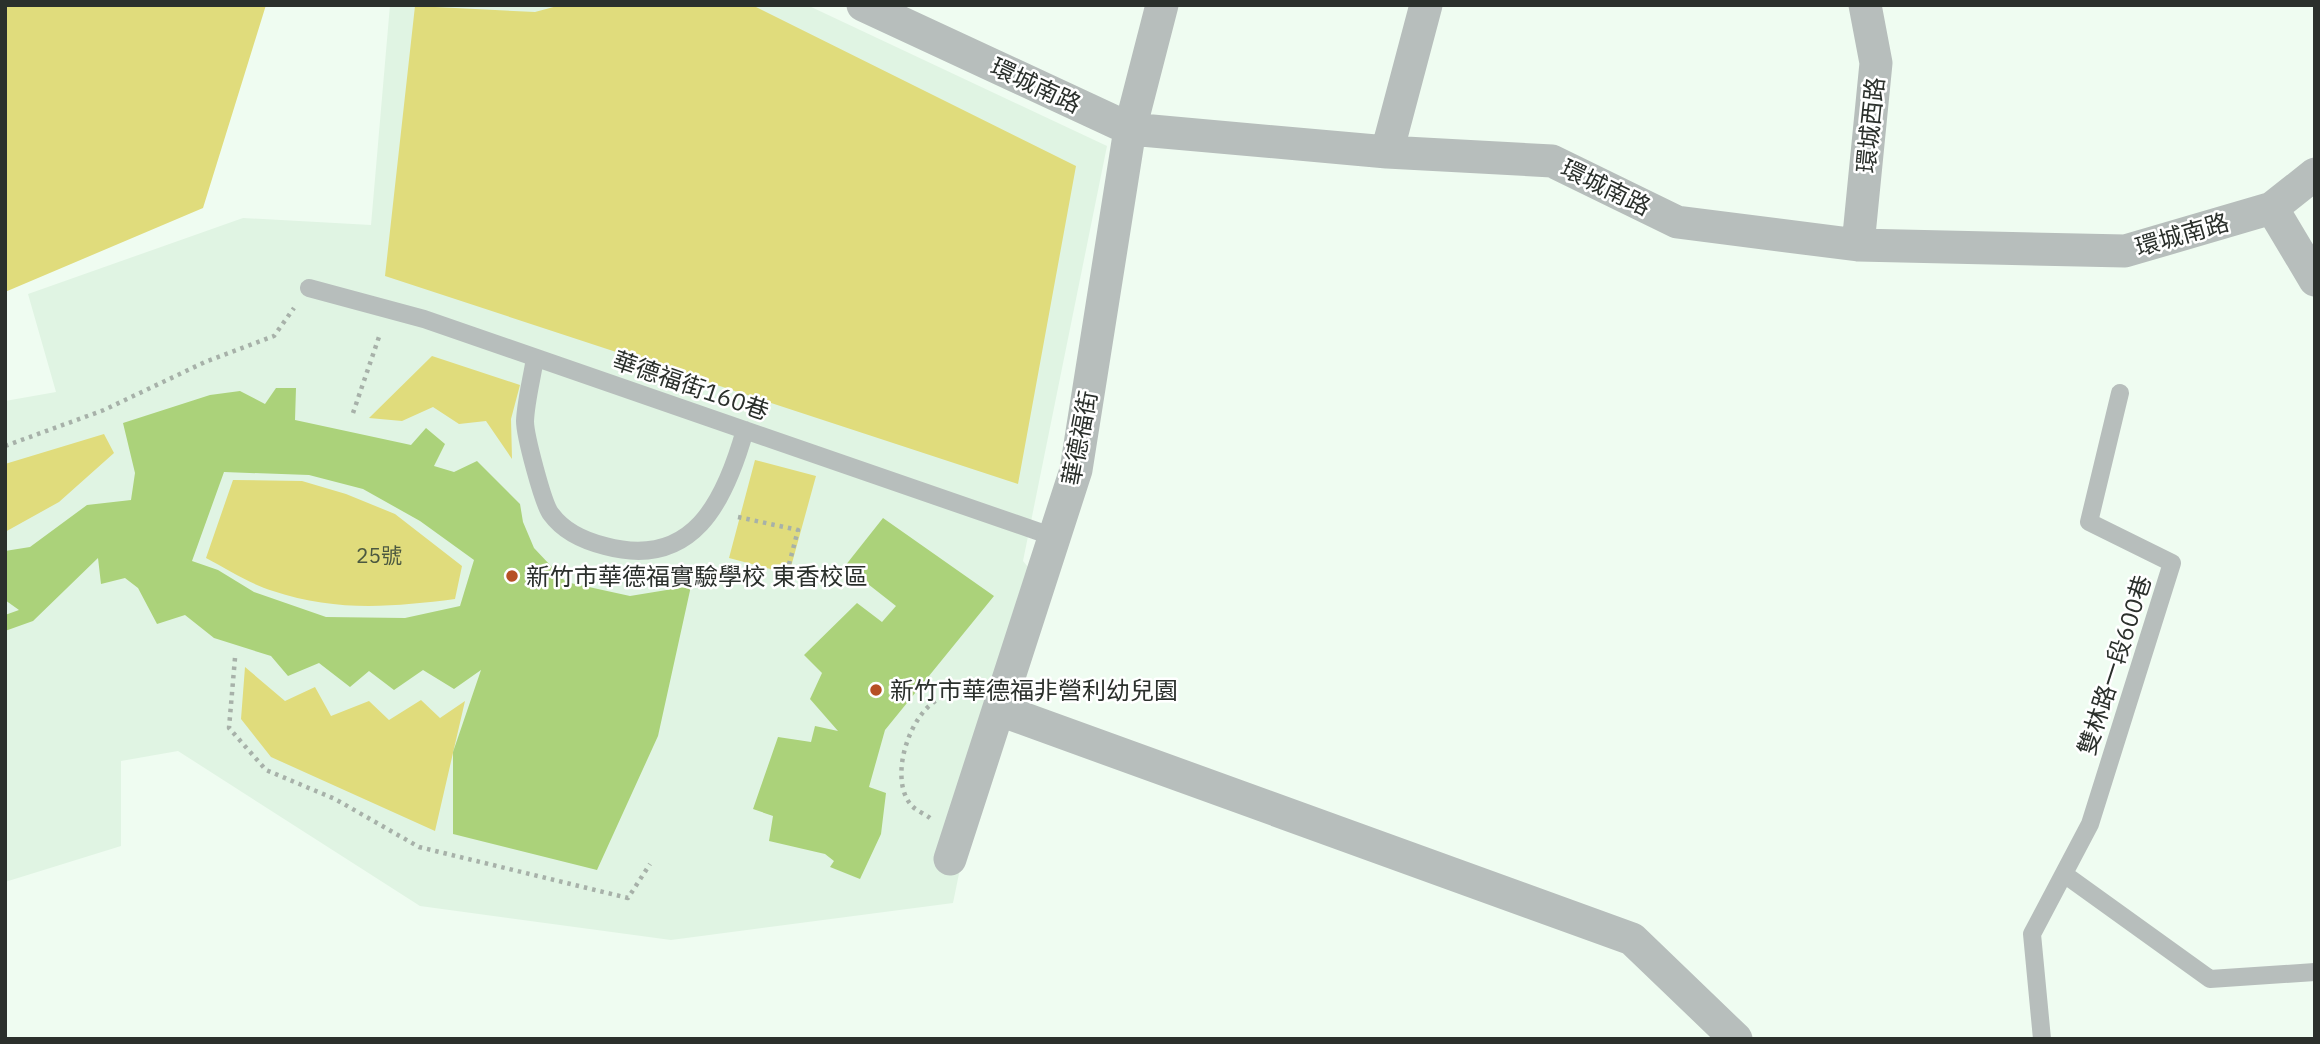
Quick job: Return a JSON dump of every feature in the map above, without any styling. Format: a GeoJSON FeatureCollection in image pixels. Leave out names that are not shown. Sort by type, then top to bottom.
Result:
{"type":"FeatureCollection","features":[{"type":"Feature","properties":{"kind":"street","name":"環城南路"},"geometry":{"type":"LineString","coordinates":[[863,5],[1130,129],[1387,152],[1552,161],[1677,222],[1858,245],[2125,251],[2272,208],[2315,174]]}},
{"type":"Feature","properties":{"kind":"street","name":"華德福街"},"geometry":{"type":"LineString","coordinates":[[956,844],[1076,470],[1130,129],[1162,5]]}},
{"type":"Feature","properties":{"kind":"street"},"geometry":{"type":"LineString","coordinates":[[1387,152],[1426,5]]}},
{"type":"Feature","properties":{"kind":"street","name":"環城西路"},"geometry":{"type":"LineString","coordinates":[[1858,245],[1876,64],[1865,5]]}},
{"type":"Feature","properties":{"kind":"street"},"geometry":{"type":"LineString","coordinates":[[2272,208],[2315,280]]}},
{"type":"Feature","properties":{"kind":"street"},"geometry":{"type":"LineString","coordinates":[[1000,710],[1632,939],[1736,1039]]}},
{"type":"Feature","properties":{"kind":"lane","name":"華德福街160巷"},"geometry":{"type":"LineString","coordinates":[[309,288],[388,309],[535,358],[1054,537]]}},
{"type":"Feature","properties":{"kind":"lane"},"geometry":{"type":"LineString","coordinates":[[535,358],[525,424],[550,514],[581,540],[617,550],[653,551],[680,540],[714,512],[734,470],[746,430]]}},
{"type":"Feature","properties":{"kind":"lane","name":"雙林路一段600巷"},"geometry":{"type":"LineString","coordinates":[[2042,1039],[2032,934],[2090,824],[2172,563],[2089,522],[2120,393]]}},
{"type":"Feature","properties":{"kind":"lane"},"geometry":{"type":"LineString","coordinates":[[2064,874],[2210,979],[2315,972]]}},
{"type":"Feature","properties":{"kind":"path"},"geometry":{"type":"LineString","coordinates":[[5,446],[104,410],[205,362],[274,336],[309,288]]}},
{"type":"Feature","properties":{"kind":"path"},"geometry":{"type":"LineString","coordinates":[[353,413],[388,309]]}},
{"type":"Feature","properties":{"kind":"path"},"geometry":{"type":"LineString","coordinates":[[714,512],[798,530],[788,568],[813,574]]}},
{"type":"Feature","properties":{"kind":"path"},"geometry":{"type":"LineString","coordinates":[[235,658],[229,728],[265,770],[335,799],[419,846],[628,898],[650,863]]}},
{"type":"Feature","properties":{"kind":"path"},"geometry":{"type":"LineString","coordinates":[[956,844],[932,819],[911,805],[903,784],[902,753],[916,720],[941,698],[968,694],[1000,710]]}},
{"type":"Feature","properties":{"kind":"shaded area"},"geometry":{"type":"Polygon","coordinates":[[[5,5],[266,5],[203,208],[5,292],[5,5]]]}},
{"type":"Feature","properties":{"kind":"shaded area","name":"新竹市華德福實驗學校 東香校區"},"geometry":{"type":"Polygon","coordinates":[[[390,5],[807,5],[1107,146],[1023,561],[1028,567],[1012,615],[953,903],[671,940],[420,906],[178,751],[121,761],[121,846],[5,882],[5,401],[56,392],[28,294],[243,218],[371,225],[390,5]]]}},
{"type":"Feature","properties":{"kind":"shaded area"},"geometry":{"type":"Polygon","coordinates":[[[561,5],[752,5],[1076,166],[1018,484],[385,276],[415,6],[535,12],[561,5]]]}},
{"type":"Feature","properties":{"kind":"shaded area"},"geometry":{"type":"Polygon","coordinates":[[[432,356],[520,385],[511,419],[512,459],[486,421],[459,424],[433,407],[402,421],[369,418],[432,356]]]}},
{"type":"Feature","properties":{"kind":"shaded area"},"geometry":{"type":"Polygon","coordinates":[[[104,434],[114,453],[59,502],[5,532],[5,464],[104,434]]]}},
{"type":"Feature","properties":{"kind":"shaded area"},"geometry":{"type":"Polygon","coordinates":[[[755,460],[816,476],[789,574],[729,558],[755,460]]]}},
{"type":"Feature","properties":{"kind":"shaded area"},"geometry":{"type":"Polygon","coordinates":[[[233,480],[302,481],[346,494],[395,514],[462,566],[455,599],[387,606],[341,605],[296,598],[264,588],[239,576],[206,558],[233,480]]]}},
{"type":"Feature","properties":{"kind":"shaded area"},"geometry":{"type":"Polygon","coordinates":[[[245,667],[285,701],[315,687],[331,716],[369,701],[389,720],[421,700],[440,718],[465,701],[435,831],[271,757],[241,719],[245,667]]]}},
{"type":"Feature","properties":{"kind":"building"},"geometry":{"type":"Polygon","coordinates":[[[276,388],[296,388],[295,420],[411,445],[426,428],[445,444],[434,466],[454,472],[477,461],[520,504],[523,522],[534,548],[566,582],[630,596],[691,586],[658,736],[597,870],[453,834],[453,752],[481,670],[454,689],[423,670],[394,690],[369,671],[350,687],[319,663],[288,676],[271,656],[214,638],[185,615],[157,624],[138,588],[125,578],[101,584],[98,558],[33,621],[5,631],[5,615],[19,610],[5,600],[5,551],[30,547],[87,505],[131,500],[135,473],[123,423],[210,395],[240,391],[265,404],[276,388]],[[224,472],[192,561],[218,570],[254,592],[326,617],[405,618],[460,606],[474,560],[420,521],[363,489],[309,475],[224,472]]]}},
{"type":"Feature","properties":{"kind":"building"},"geometry":{"type":"Polygon","coordinates":[[[883,518],[994,596],[885,730],[869,787],[886,793],[881,834],[860,879],[830,867],[834,861],[825,854],[769,841],[773,816],[753,809],[778,737],[811,742],[815,726],[838,731],[810,699],[822,673],[804,655],[857,603],[882,622],[896,606],[845,566],[883,518]]]}},
{"type":"Feature","properties":{"kind":"place","name":"新竹市華德福實驗學校 東香校區"},"geometry":{"type":"Point","coordinates":[512,576]}},
{"type":"Feature","properties":{"kind":"place","name":"新竹市華德福非營利幼兒園"},"geometry":{"type":"Point","coordinates":[876,690]}}]}
